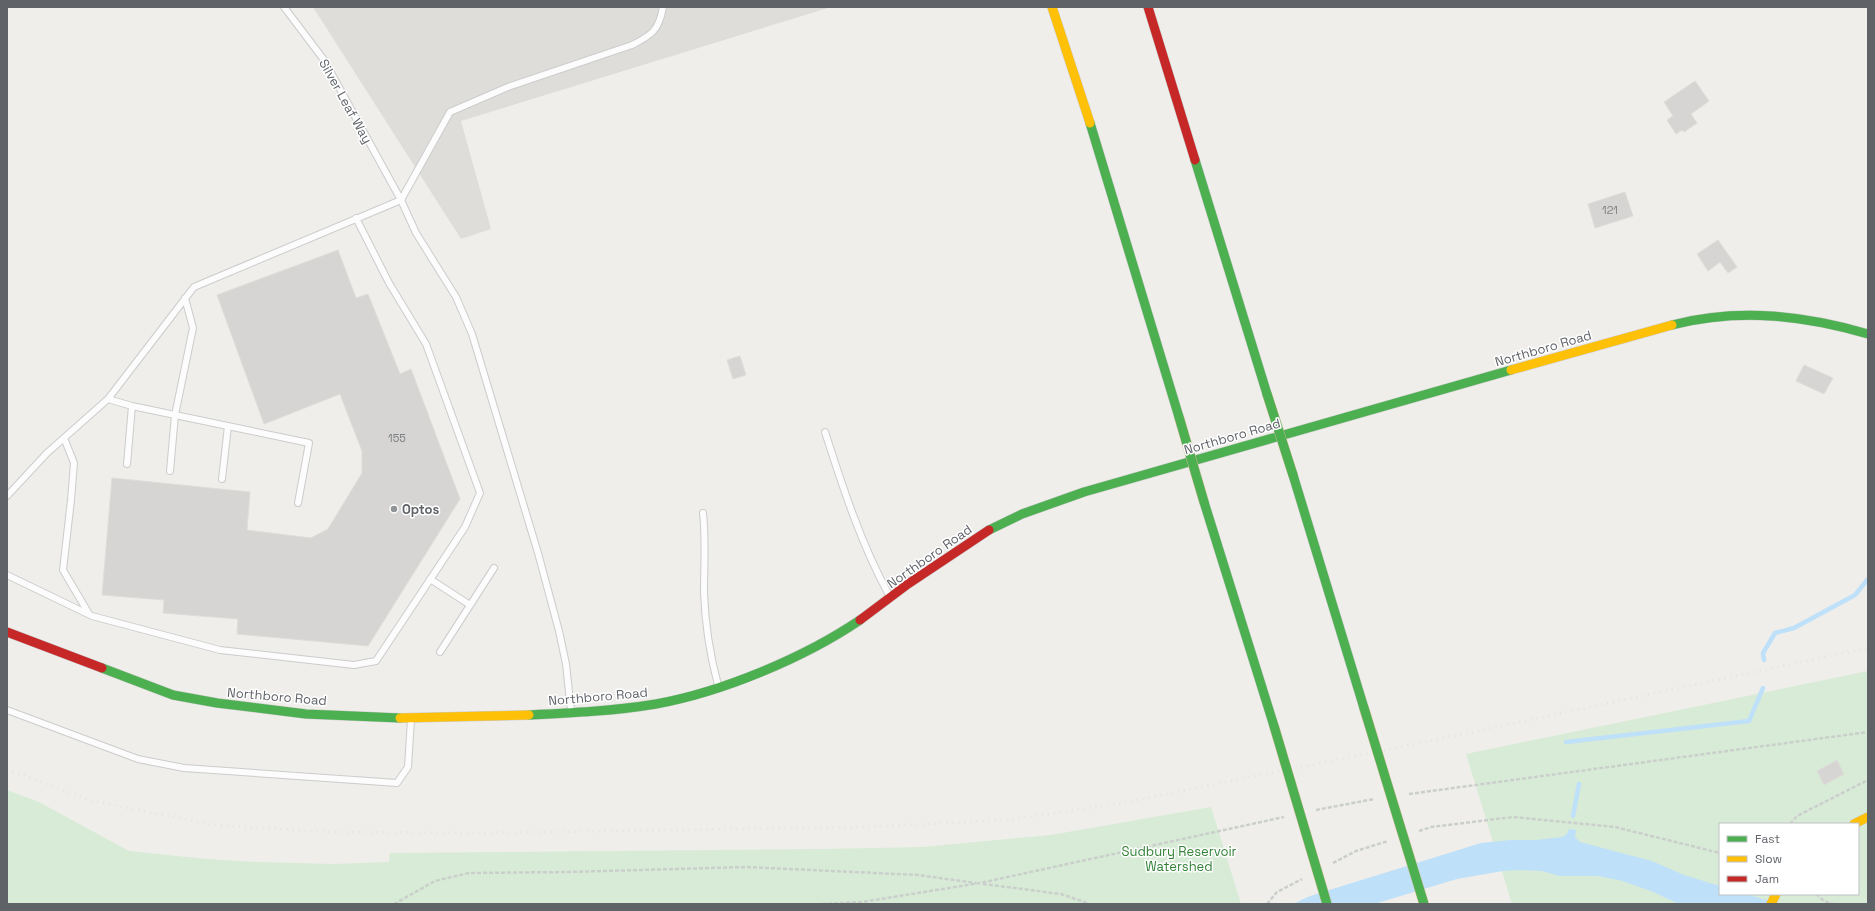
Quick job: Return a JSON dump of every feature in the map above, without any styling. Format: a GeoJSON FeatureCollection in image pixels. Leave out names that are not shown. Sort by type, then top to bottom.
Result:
{"type":"FeatureCollection","features":[{"type":"Feature","properties":{"kind":"main road"},"geometry":{"type":"LineString","coordinates":[[1044,7],[1091,127]]}},
{"type":"Feature","properties":{"kind":"main road"},"geometry":{"type":"LineString","coordinates":[[1052,7],[1091,127],[1327,904]]}},
{"type":"Feature","properties":{"kind":"main road"},"geometry":{"type":"LineString","coordinates":[[1148,7],[1424,904]]}},
{"type":"Feature","properties":{"kind":"main road","name":"Northboro Road"},"geometry":{"type":"LineString","coordinates":[[7,632],[172,695],[291,712],[411,718],[472,718],[618,710],[648,706],[719,687],[810,649],[860,621],[952,554],[988,531],[1004,522],[1056,501],[1635,335],[1703,318],[1744,314],[1768,314],[1812,319],[1868,334]]}},
{"type":"Feature","properties":{"kind":"main road"},"geometry":{"type":"LineString","coordinates":[[1856,823],[1868,817]]}},
{"type":"Feature","properties":{"kind":"main road"},"geometry":{"type":"LineString","coordinates":[[1771,904],[1776,895]]}},
{"type":"Feature","properties":{"kind":"lane","name":"Silver Leaf Way"},"geometry":{"type":"LineString","coordinates":[[284,7],[324,60],[401,200],[416,233],[456,297],[472,334],[538,553],[559,631],[566,664],[572,713]]}},
{"type":"Feature","properties":{"kind":"lane"},"geometry":{"type":"LineString","coordinates":[[7,496],[47,453],[108,398],[194,287],[401,200],[450,112],[508,87],[632,45],[650,36],[661,20],[663,7]]}},
{"type":"Feature","properties":{"kind":"lane"},"geometry":{"type":"LineString","coordinates":[[7,575],[89,614],[220,650],[354,665],[376,661],[465,527],[480,493],[426,344],[389,282],[356,218]]}},
{"type":"Feature","properties":{"kind":"lane"},"geometry":{"type":"LineString","coordinates":[[170,471],[175,415],[193,328],[185,298]]}},
{"type":"Feature","properties":{"kind":"lane"},"geometry":{"type":"LineString","coordinates":[[108,398],[132,406],[310,443],[298,503]]}},
{"type":"Feature","properties":{"kind":"lane"},"geometry":{"type":"LineString","coordinates":[[127,464],[132,406]]}},
{"type":"Feature","properties":{"kind":"lane"},"geometry":{"type":"LineString","coordinates":[[222,479],[228,426]]}},
{"type":"Feature","properties":{"kind":"lane"},"geometry":{"type":"LineString","coordinates":[[825,432],[859,530],[876,571],[891,598]]}},
{"type":"Feature","properties":{"kind":"lane"},"geometry":{"type":"LineString","coordinates":[[64,438],[74,463],[72,500],[63,570],[89,614]]}},
{"type":"Feature","properties":{"kind":"lane"},"geometry":{"type":"LineString","coordinates":[[703,513],[706,556],[704,591],[708,640],[719,687]]}},
{"type":"Feature","properties":{"kind":"lane"},"geometry":{"type":"LineString","coordinates":[[440,652],[494,568]]}},
{"type":"Feature","properties":{"kind":"lane"},"geometry":{"type":"LineString","coordinates":[[430,579],[470,605]]}},
{"type":"Feature","properties":{"kind":"lane"},"geometry":{"type":"LineString","coordinates":[[7,710],[138,759],[184,768],[397,783],[408,767],[411,718]]}},
{"type":"Feature","properties":{"kind":"path"},"geometry":{"type":"LineString","coordinates":[[1406,795],[1868,732]]}},
{"type":"Feature","properties":{"kind":"path"},"geometry":{"type":"LineString","coordinates":[[1791,823],[1797,816],[1868,780]]}},
{"type":"Feature","properties":{"kind":"path"},"geometry":{"type":"LineString","coordinates":[[1312,811],[1374,799]]}},
{"type":"Feature","properties":{"kind":"path"},"geometry":{"type":"LineString","coordinates":[[822,904],[862,902],[980,883],[1289,816]]}},
{"type":"Feature","properties":{"kind":"path"},"geometry":{"type":"LineString","coordinates":[[1416,832],[1431,827],[1513,817],[1614,827],[1719,853]]}},
{"type":"Feature","properties":{"kind":"path"},"geometry":{"type":"LineString","coordinates":[[1329,865],[1356,851],[1393,839]]}},
{"type":"Feature","properties":{"kind":"path"},"geometry":{"type":"LineString","coordinates":[[394,904],[435,881],[469,873],[746,867],[918,875],[1061,894],[1090,904]]}},
{"type":"Feature","properties":{"kind":"path"},"geometry":{"type":"LineString","coordinates":[[1267,904],[1277,892],[1303,879]]}},
{"type":"Feature","properties":{"kind":"path"},"geometry":{"type":"LineString","coordinates":[[1817,895],[1824,901],[1834,904]]}},
{"type":"Feature","properties":{"kind":"shaded area"},"geometry":{"type":"Polygon","coordinates":[[[313,7],[831,7],[461,121],[491,229],[461,239],[313,7]]]}},
{"type":"Feature","properties":{"kind":"green space"},"geometry":{"type":"Polygon","coordinates":[[[1868,671],[1868,904],[1512,904],[1466,754],[1868,671]]]}},
{"type":"Feature","properties":{"kind":"green space","name":"Sudbury Reservoir Watershed"},"geometry":{"type":"Polygon","coordinates":[[[7,790],[39,802],[129,851],[206,859],[334,864],[389,862],[390,853],[922,847],[1051,835],[1211,807],[1241,904],[7,904],[7,790]]]}},
{"type":"Feature","properties":{"kind":"water"},"geometry":{"type":"Polygon","coordinates":[[[1569,829],[1576,830],[1575,837],[1580,842],[1652,861],[1684,875],[1719,886],[1719,895],[1749,895],[1779,904],[1679,904],[1651,891],[1619,880],[1597,876],[1559,876],[1542,871],[1518,870],[1503,871],[1457,879],[1374,904],[1293,904],[1310,896],[1481,843],[1511,840],[1536,840],[1562,837],[1567,834],[1569,829]]]}},
{"type":"Feature","properties":{"kind":"building"},"geometry":{"type":"Polygon","coordinates":[[[1695,81],[1709,101],[1691,114],[1697,123],[1684,132],[1682,130],[1676,134],[1667,120],[1673,116],[1664,102],[1695,81]]]}},
{"type":"Feature","properties":{"kind":"building"},"geometry":{"type":"Polygon","coordinates":[[[1625,192],[1633,216],[1595,228],[1588,204],[1625,192]]]}},
{"type":"Feature","properties":{"kind":"building"},"geometry":{"type":"Polygon","coordinates":[[[1718,240],[1737,267],[1728,273],[1720,262],[1708,271],[1697,254],[1718,240]]]}},
{"type":"Feature","properties":{"kind":"building"},"geometry":{"type":"Polygon","coordinates":[[[338,250],[356,298],[368,294],[400,374],[411,369],[460,499],[368,646],[237,634],[238,619],[163,613],[164,600],[102,595],[112,478],[250,492],[247,530],[311,538],[328,529],[362,473],[362,451],[340,394],[264,424],[217,295],[338,250]]]}},
{"type":"Feature","properties":{"kind":"building"},"geometry":{"type":"Polygon","coordinates":[[[740,356],[746,375],[733,379],[727,360],[740,356]]]}},
{"type":"Feature","properties":{"kind":"building"},"geometry":{"type":"Polygon","coordinates":[[[1804,365],[1833,378],[1824,394],[1796,381],[1804,365]]]}},
{"type":"Feature","properties":{"kind":"building"},"geometry":{"type":"Polygon","coordinates":[[[1837,760],[1844,774],[1824,785],[1817,771],[1837,760]]]}},
{"type":"Feature","properties":{"kind":"waterway"},"geometry":{"type":"LineString","coordinates":[[1764,660],[1763,653],[1775,633],[1794,628],[1855,595],[1868,579]]}},
{"type":"Feature","properties":{"kind":"waterway"},"geometry":{"type":"LineString","coordinates":[[1566,742],[1749,721],[1763,688]]}},
{"type":"Feature","properties":{"kind":"waterway"},"geometry":{"type":"LineString","coordinates":[[1573,816],[1579,784]]}},
{"type":"Feature","properties":{"kind":"railway"},"geometry":{"type":"LineString","coordinates":[[7,769],[89,800],[215,825],[326,832],[477,833],[866,827],[1008,820],[1122,803],[1454,736],[1868,648]]}},
{"type":"Feature","properties":{"kind":"traffic: fast"},"geometry":{"type":"LineString","coordinates":[[1090,123],[1179,417]]}},
{"type":"Feature","properties":{"kind":"traffic: fast"},"geometry":{"type":"LineString","coordinates":[[1195,160],[1267,394]]}},
{"type":"Feature","properties":{"kind":"traffic: fast"},"geometry":{"type":"LineString","coordinates":[[1672,325],[1722,317],[1746,315],[1771,316],[1819,322],[1868,334]]}},
{"type":"Feature","properties":{"kind":"traffic: fast"},"geometry":{"type":"LineString","coordinates":[[989,530],[1022,514],[1084,492],[1511,370]]}},
{"type":"Feature","properties":{"kind":"traffic: fast"},"geometry":{"type":"LineString","coordinates":[[1267,394],[1293,475]]}},
{"type":"Feature","properties":{"kind":"traffic: fast"},"geometry":{"type":"LineString","coordinates":[[1179,417],[1204,502]]}},
{"type":"Feature","properties":{"kind":"traffic: fast"},"geometry":{"type":"LineString","coordinates":[[1293,475],[1364,708]]}},
{"type":"Feature","properties":{"kind":"traffic: fast"},"geometry":{"type":"LineString","coordinates":[[1204,502],[1274,726]]}},
{"type":"Feature","properties":{"kind":"traffic: fast"},"geometry":{"type":"LineString","coordinates":[[529,715],[624,708],[681,699],[762,672],[814,647],[860,620]]}},
{"type":"Feature","properties":{"kind":"traffic: fast"},"geometry":{"type":"LineString","coordinates":[[102,668],[173,695],[217,703],[306,714],[400,718]]}},
{"type":"Feature","properties":{"kind":"traffic: fast"},"geometry":{"type":"LineString","coordinates":[[1364,708],[1424,904]]}},
{"type":"Feature","properties":{"kind":"traffic: fast"},"geometry":{"type":"LineString","coordinates":[[1274,726],[1327,904]]}},
{"type":"Feature","properties":{"kind":"traffic: slow"},"geometry":{"type":"LineString","coordinates":[[1052,7],[1090,123]]}},
{"type":"Feature","properties":{"kind":"traffic: slow"},"geometry":{"type":"LineString","coordinates":[[1511,370],[1672,325]]}},
{"type":"Feature","properties":{"kind":"traffic: slow"},"geometry":{"type":"LineString","coordinates":[[400,718],[529,715]]}},
{"type":"Feature","properties":{"kind":"traffic: slow"},"geometry":{"type":"LineString","coordinates":[[1856,823],[1868,817]]}},
{"type":"Feature","properties":{"kind":"traffic: slow"},"geometry":{"type":"LineString","coordinates":[[1771,904],[1776,895]]}},
{"type":"Feature","properties":{"kind":"traffic: jam"},"geometry":{"type":"LineString","coordinates":[[1148,7],[1195,160]]}},
{"type":"Feature","properties":{"kind":"traffic: jam"},"geometry":{"type":"LineString","coordinates":[[860,620],[908,584],[989,530]]}},
{"type":"Feature","properties":{"kind":"traffic: jam"},"geometry":{"type":"LineString","coordinates":[[7,632],[102,668]]}},
{"type":"Feature","properties":{"kind":"place","name":"Optos"},"geometry":{"type":"Point","coordinates":[394,509]}}]}
